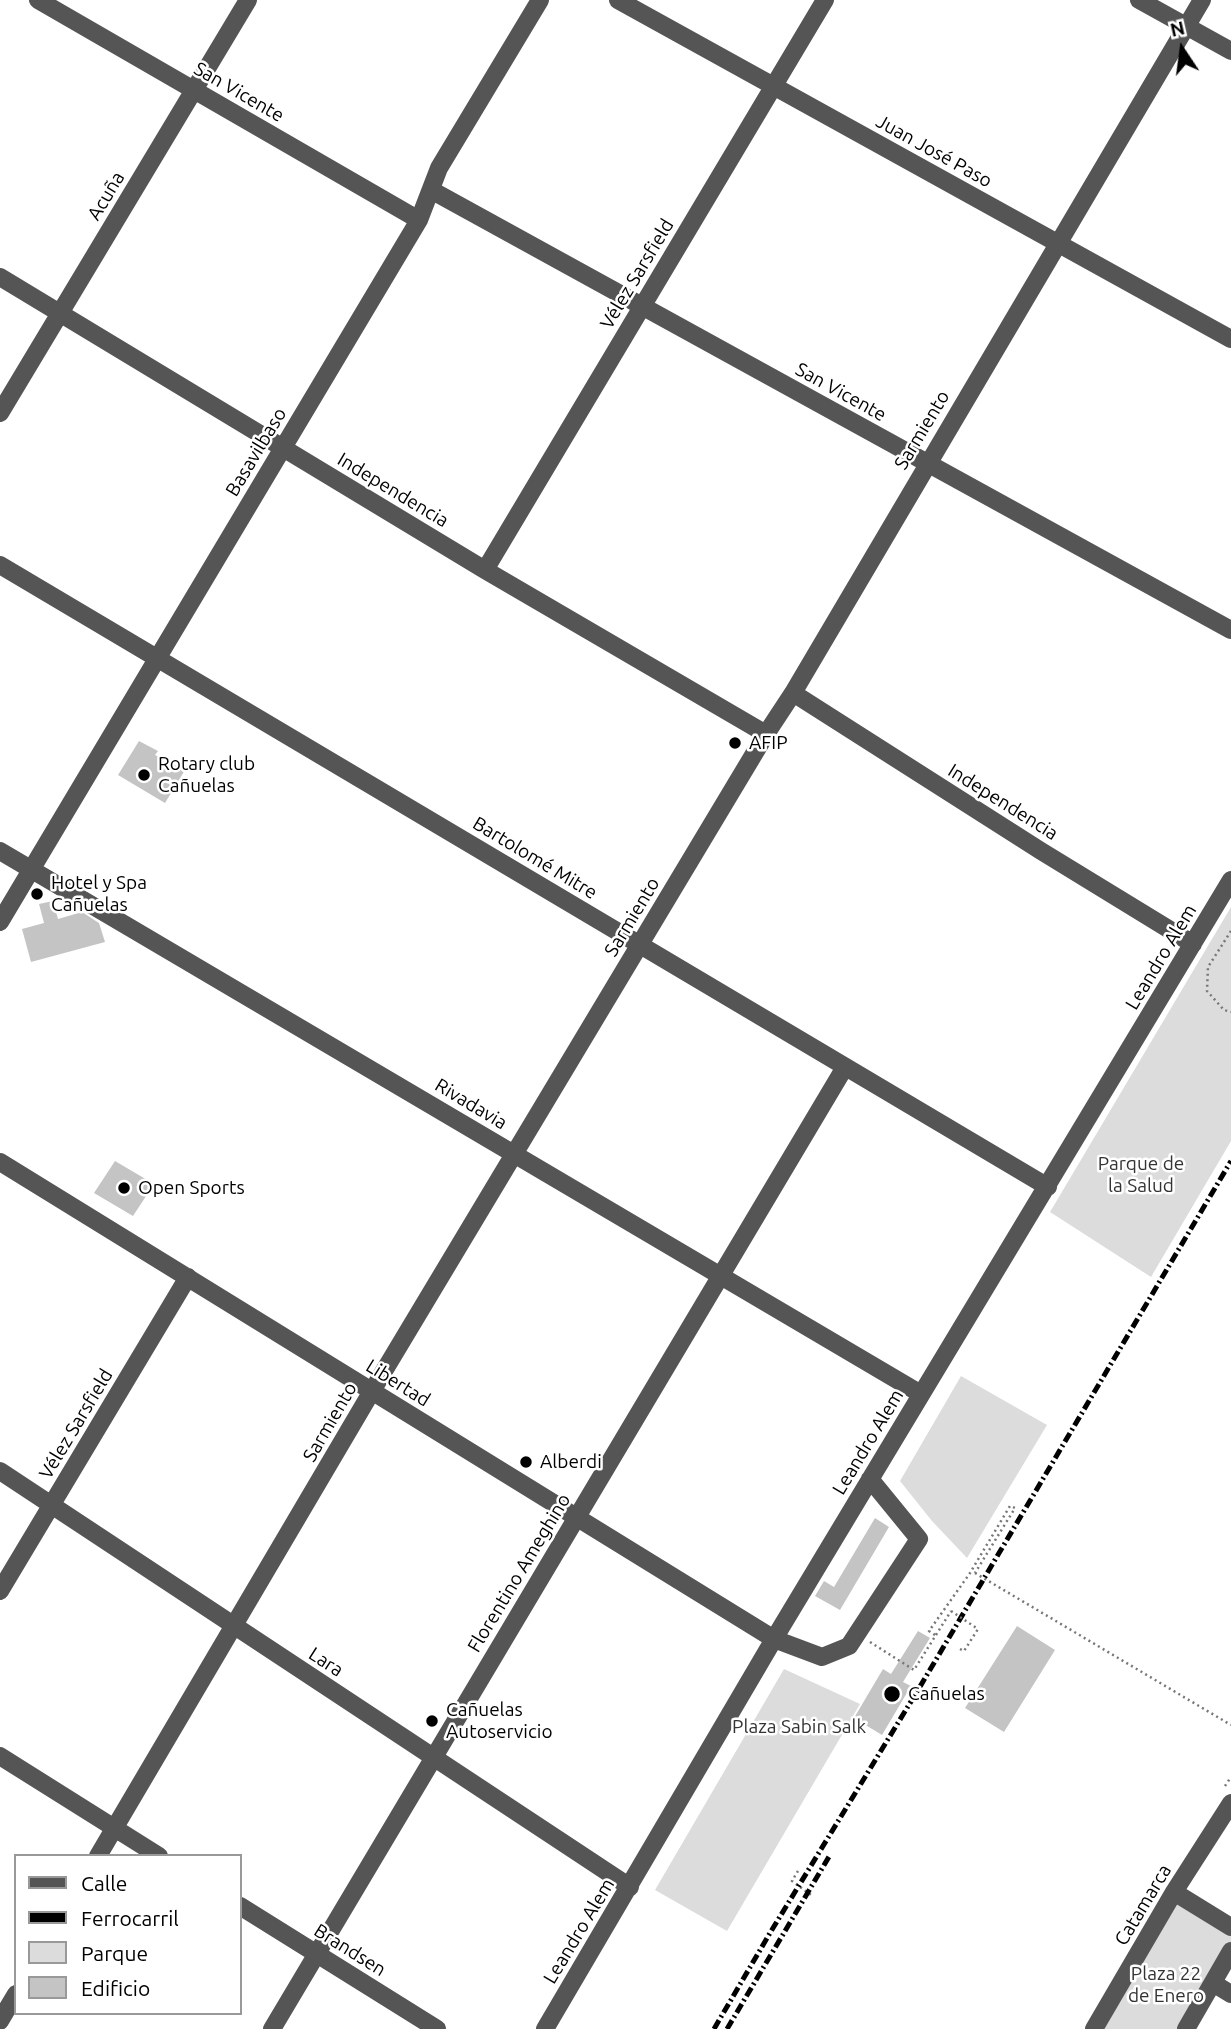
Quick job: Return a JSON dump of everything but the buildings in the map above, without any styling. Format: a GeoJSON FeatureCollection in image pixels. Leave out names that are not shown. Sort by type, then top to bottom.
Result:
{"type":"FeatureCollection","features":[{"type":"Feature","properties":{"kind":"street","name":"San Vicente"},"geometry":{"type":"LineString","coordinates":[[38,0],[419,220]]}},
{"type":"Feature","properties":{"kind":"street","name":"Acuña"},"geometry":{"type":"LineString","coordinates":[[0,413],[248,0]]}},
{"type":"Feature","properties":{"kind":"street","name":"Basavilbaso"},"geometry":{"type":"LineString","coordinates":[[0,922],[419,220],[439,169],[540,0]]}},
{"type":"Feature","properties":{"kind":"street","name":"Juan José Paso"},"geometry":{"type":"LineString","coordinates":[[618,0],[1231,339]]}},
{"type":"Feature","properties":{"kind":"street","name":"Vélez Sarsfield"},"geometry":{"type":"LineString","coordinates":[[485,570],[825,0]]}},
{"type":"Feature","properties":{"kind":"street"},"geometry":{"type":"LineString","coordinates":[[1139,0],[1231,51]]}},
{"type":"Feature","properties":{"kind":"street","name":"Sarmiento"},"geometry":{"type":"LineString","coordinates":[[99,1854],[372,1391],[766,734],[793,694],[1202,0]]}},
{"type":"Feature","properties":{"kind":"street","name":"San Vicente"},"geometry":{"type":"LineString","coordinates":[[431,190],[1231,630]]}},
{"type":"Feature","properties":{"kind":"street","name":"Independencia"},"geometry":{"type":"LineString","coordinates":[[0,277],[485,570],[766,734]]}},
{"type":"Feature","properties":{"kind":"street","name":"Bartolomé Mitre"},"geometry":{"type":"LineString","coordinates":[[0,565],[1048,1187]]}},
{"type":"Feature","properties":{"kind":"street","name":"Independencia"},"geometry":{"type":"LineString","coordinates":[[793,694],[1193,944]]}},
{"type":"Feature","properties":{"kind":"street","name":"Rivadavia"},"geometry":{"type":"LineString","coordinates":[[0,851],[921,1394]]}},
{"type":"Feature","properties":{"kind":"street","name":"Leandro Alem"},"geometry":{"type":"LineString","coordinates":[[545,2029],[774,1639],[1231,880]]}},
{"type":"Feature","properties":{"kind":"street","name":"Florentino Ameghino"},"geometry":{"type":"LineString","coordinates":[[272,2029],[845,1067]]}},
{"type":"Feature","properties":{"kind":"street","name":"Libertad"},"geometry":{"type":"LineString","coordinates":[[0,1162],[774,1639],[822,1657],[849,1646],[858,1634]]}},
{"type":"Feature","properties":{"kind":"street","name":"Vélez Sarsfield"},"geometry":{"type":"LineString","coordinates":[[0,1591],[188,1277]]}},
{"type":"Feature","properties":{"kind":"street","name":"Lara"},"geometry":{"type":"LineString","coordinates":[[0,1471],[630,1887]]}},
{"type":"Feature","properties":{"kind":"street"},"geometry":{"type":"LineString","coordinates":[[858,1634],[919,1539],[870,1479]]}},
{"type":"Feature","properties":{"kind":"street"},"geometry":{"type":"LineString","coordinates":[[0,1756],[156,1854]]}},
{"type":"Feature","properties":{"kind":"street","name":"Catamarca"},"geometry":{"type":"LineString","coordinates":[[1094,2029],[1174,1892],[1231,1803]]}},
{"type":"Feature","properties":{"kind":"street"},"geometry":{"type":"LineString","coordinates":[[1174,1892],[1231,1927]]}},
{"type":"Feature","properties":{"kind":"street","name":"Brandsen"},"geometry":{"type":"LineString","coordinates":[[242,1907],[437,2029]]}},
{"type":"Feature","properties":{"kind":"street"},"geometry":{"type":"LineString","coordinates":[[1186,2029],[1231,1951]]}},
{"type":"Feature","properties":{"kind":"street"},"geometry":{"type":"LineString","coordinates":[[1213,1983],[1231,1994]]}},
{"type":"Feature","properties":{"kind":"street"},"geometry":{"type":"LineString","coordinates":[[0,2021],[14,1997]]}},
{"type":"Feature","properties":{"kind":"path"},"geometry":{"type":"LineString","coordinates":[[1231,931],[1208,967],[1206,991],[1224,1010],[1231,1012]]}},
{"type":"Feature","properties":{"kind":"path"},"geometry":{"type":"LineString","coordinates":[[935,1635],[929,1631],[970,1573],[1010,1506],[1015,1508],[975,1573],[1231,1725]]}},
{"type":"Feature","properties":{"kind":"path"},"geometry":{"type":"LineString","coordinates":[[858,1634],[914,1670],[951,1611],[978,1629],[964,1651],[960,1649]]}},
{"type":"Feature","properties":{"kind":"path"},"geometry":{"type":"LineString","coordinates":[[798,1871],[792,1881],[811,1895]]}},
{"type":"Feature","properties":{"kind":"green space","name":"Parque de la Salud"},"geometry":{"type":"Polygon","coordinates":[[[1231,907],[1231,1141],[1151,1277],[1050,1212],[1231,907]]]}},
{"type":"Feature","properties":{"kind":"green space"},"geometry":{"type":"Polygon","coordinates":[[[961,1376],[1047,1425],[967,1558],[932,1521],[900,1481],[961,1376]]]}},
{"type":"Feature","properties":{"kind":"green space","name":"Plaza Sabin Salk"},"geometry":{"type":"Polygon","coordinates":[[[784,1669],[860,1704],[727,1931],[655,1890],[784,1669]]]}},
{"type":"Feature","properties":{"kind":"green space","name":"Plaza 22 de Enero"},"geometry":{"type":"Polygon","coordinates":[[[1174,1892],[1231,1927],[1231,1951],[1186,2029],[1094,2029],[1174,1892]]]}},
{"type":"Feature","properties":{"kind":"railway"},"geometry":{"type":"LineString","coordinates":[[714,2029],[1231,1161]]}},
{"type":"Feature","properties":{"kind":"railway"},"geometry":{"type":"LineString","coordinates":[[727,2029],[830,1855]]}},
{"type":"Feature","properties":{"kind":"place","name":"AFIP"},"geometry":{"type":"Point","coordinates":[735,743]}},
{"type":"Feature","properties":{"kind":"place","name":"Rotary club Cañuelas"},"geometry":{"type":"Point","coordinates":[144,775]}},
{"type":"Feature","properties":{"kind":"place","name":"Hotel y Spa Cañuelas"},"geometry":{"type":"Point","coordinates":[37,894]}},
{"type":"Feature","properties":{"kind":"place","name":"Open Sports"},"geometry":{"type":"Point","coordinates":[124,1188]}},
{"type":"Feature","properties":{"kind":"place","name":"Alberdi"},"geometry":{"type":"Point","coordinates":[526,1462]}},
{"type":"Feature","properties":{"kind":"place","name":"Cañuelas"},"geometry":{"type":"Point","coordinates":[892,1694]}},
{"type":"Feature","properties":{"kind":"place","name":"Cañuelas Autoservicio"},"geometry":{"type":"Point","coordinates":[432,1721]}}]}
